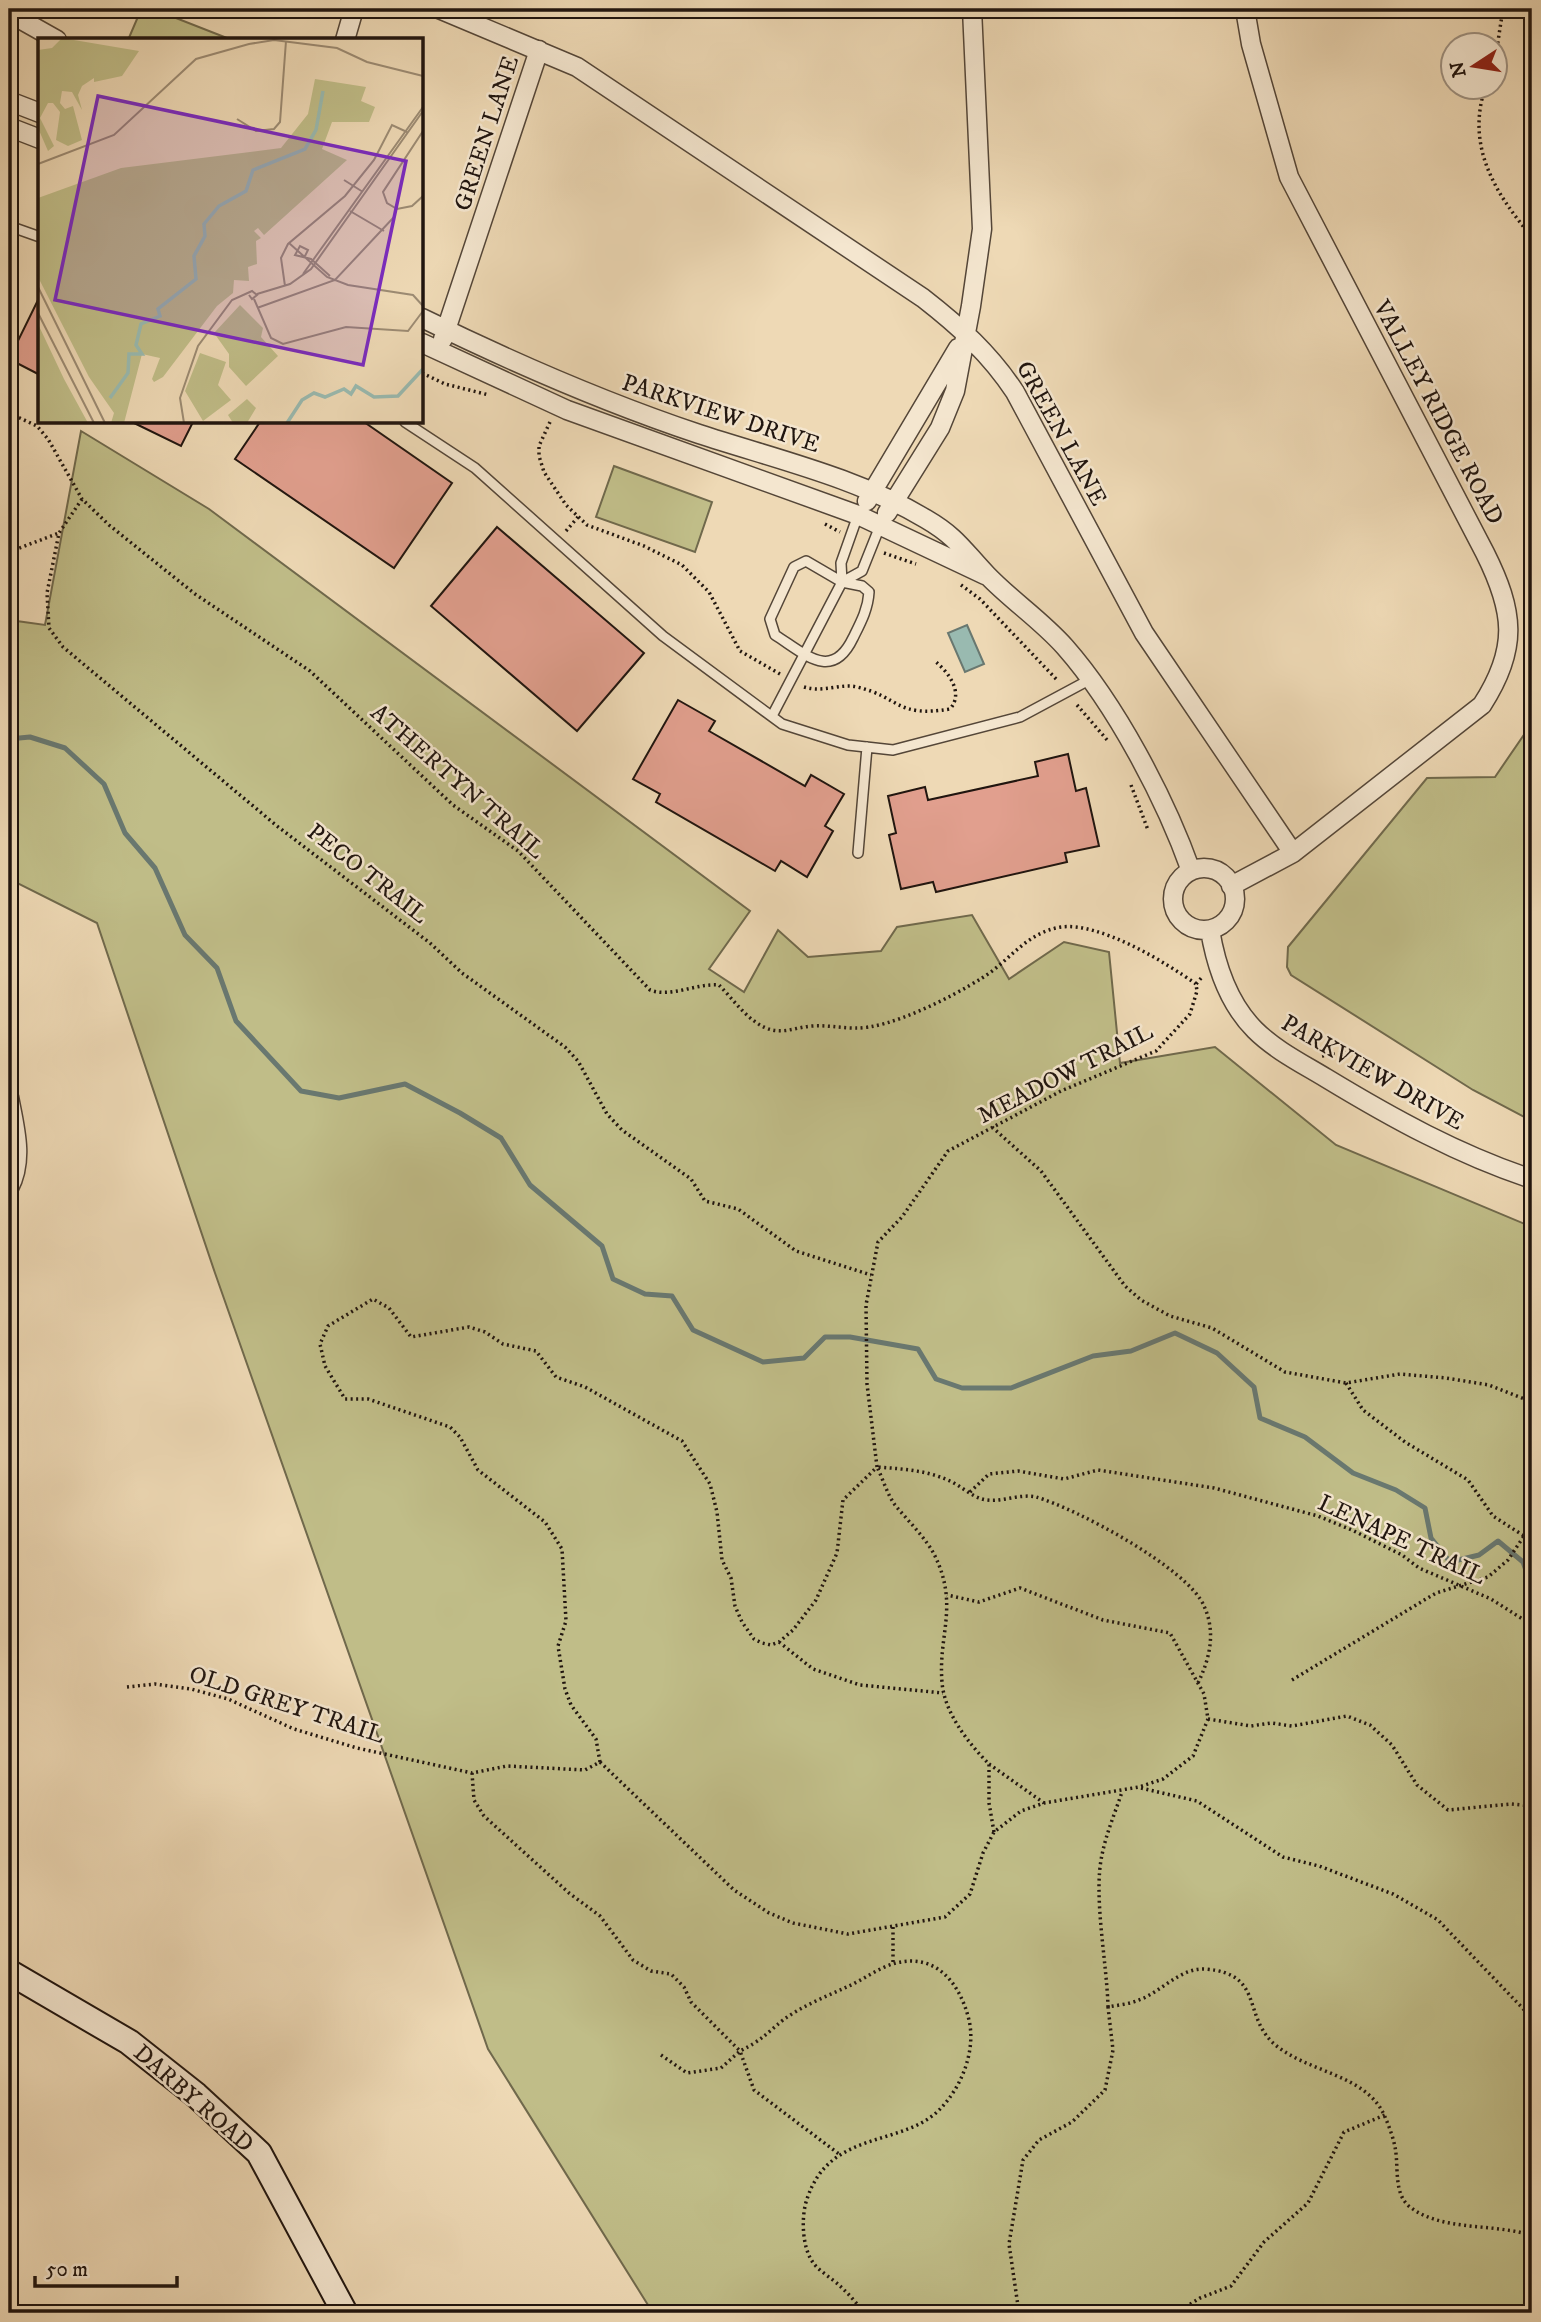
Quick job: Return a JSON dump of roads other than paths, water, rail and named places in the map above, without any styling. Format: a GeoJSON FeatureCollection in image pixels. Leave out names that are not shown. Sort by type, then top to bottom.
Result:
{"type":"FeatureCollection","features":[{"type":"Feature","properties":{"kind":"main road","name":"DARBY ROAD"},"geometry":{"type":"LineString","coordinates":[[9,1972],[129,2042],[196,2095],[259,2153],[345,2313]]}},
{"type":"Feature","properties":{"kind":"street"},"geometry":{"type":"LineString","coordinates":[[346,38],[354,9]]}},
{"type":"Feature","properties":{"kind":"street","name":"GREEN LANE"},"geometry":{"type":"LineString","coordinates":[[439,9],[577,67],[923,298],[967,333],[992,360],[1015,393],[1144,634],[1293,853]]}},
{"type":"Feature","properties":{"kind":"street"},"geometry":{"type":"LineString","coordinates":[[880,526],[940,428],[955,391],[967,333],[982,229],[972,9]]}},
{"type":"Feature","properties":{"kind":"street","name":"VALLEY RIDGE ROAD"},"geometry":{"type":"LineString","coordinates":[[1231,886],[1293,853],[1482,705],[1501,674],[1509,642],[1509,623],[1500,583],[1289,177],[1251,44],[1245,9]]}},
{"type":"Feature","properties":{"kind":"street"},"geometry":{"type":"LineString","coordinates":[[9,13],[53,38]]}},
{"type":"Feature","properties":{"kind":"street","name":"GREEN LANE"},"geometry":{"type":"LineString","coordinates":[[438,351],[539,50]]}},
{"type":"Feature","properties":{"kind":"street"},"geometry":{"type":"LineString","coordinates":[[9,102],[38,112]]}},
{"type":"Feature","properties":{"kind":"street"},"geometry":{"type":"LineString","coordinates":[[9,127],[38,138]]}},
{"type":"Feature","properties":{"kind":"street","name":"PARKVIEW DRIVE"},"geometry":{"type":"LineString","coordinates":[[424,319],[531,370],[622,407],[820,471],[923,517],[957,539],[988,576],[1048,629],[1090,680],[1132,745],[1191,871]]}},
{"type":"Feature","properties":{"kind":"street"},"geometry":{"type":"LineString","coordinates":[[858,515],[967,333]]}},
{"type":"Feature","properties":{"kind":"street","name":"PARKVIEW DRIVE"},"geometry":{"type":"LineString","coordinates":[[424,344],[567,410],[858,515],[988,576]]}},
{"type":"Feature","properties":{"kind":"street"},"geometry":{"type":"LineString","coordinates":[[1208,869],[1218,872],[1231,886],[1233,910],[1219,926],[1210,930],[1191,927],[1175,912],[1174,892],[1178,882],[1191,871],[1208,869]]}},
{"type":"Feature","properties":{"kind":"street","name":"PARKVIEW DRIVE"},"geometry":{"type":"LineString","coordinates":[[1210,930],[1214,952],[1228,990],[1244,1017],[1273,1045],[1440,1143],[1532,1179]]}},
{"type":"Feature","properties":{"kind":"street"},"geometry":{"type":"LineString","coordinates":[[9,1097],[15,1127],[18,1171],[9,1188]]}},
{"type":"Feature","properties":{"kind":"lane"},"geometry":{"type":"LineString","coordinates":[[9,226],[38,236]]}},
{"type":"Feature","properties":{"kind":"lane"},"geometry":{"type":"LineString","coordinates":[[408,424],[475,468],[663,636],[772,716],[796,728],[848,746],[893,750],[1020,717],[1090,680]]}},
{"type":"Feature","properties":{"kind":"lane"},"geometry":{"type":"LineString","coordinates":[[772,716],[842,582],[841,563],[858,515]]}},
{"type":"Feature","properties":{"kind":"lane"},"geometry":{"type":"LineString","coordinates":[[842,582],[862,571],[880,526]]}},
{"type":"Feature","properties":{"kind":"lane"},"geometry":{"type":"LineString","coordinates":[[806,561],[842,582],[862,586],[869,592],[868,607],[845,655],[832,663],[806,655],[775,635],[770,619],[794,567],[806,561]]}},
{"type":"Feature","properties":{"kind":"lane"},"geometry":{"type":"LineString","coordinates":[[858,853],[867,747]]}},
{"type":"Feature","properties":{"kind":"water"},"geometry":{"type":"Polygon","coordinates":[[[967,625],[984,664],[965,672],[948,633],[967,625]]]}},
{"type":"Feature","properties":{"kind":"waterway"},"geometry":{"type":"LineString","coordinates":[[9,739],[30,737],[65,748],[104,784],[125,833],[155,868],[185,935],[217,968],[236,1021],[301,1091],[339,1098],[405,1084],[460,1113],[501,1138],[530,1185],[602,1246],[613,1279],[645,1294],[672,1296],[693,1330],[763,1362],[804,1358],[825,1337],[850,1337],[918,1349],[936,1379],[962,1388],[1011,1388],[1093,1356],[1131,1351],[1175,1333],[1217,1353],[1254,1387],[1260,1418],[1305,1437],[1353,1473],[1396,1490],[1425,1508],[1431,1538],[1450,1562],[1479,1555],[1498,1541],[1523,1562],[1532,1587]]}}]}
